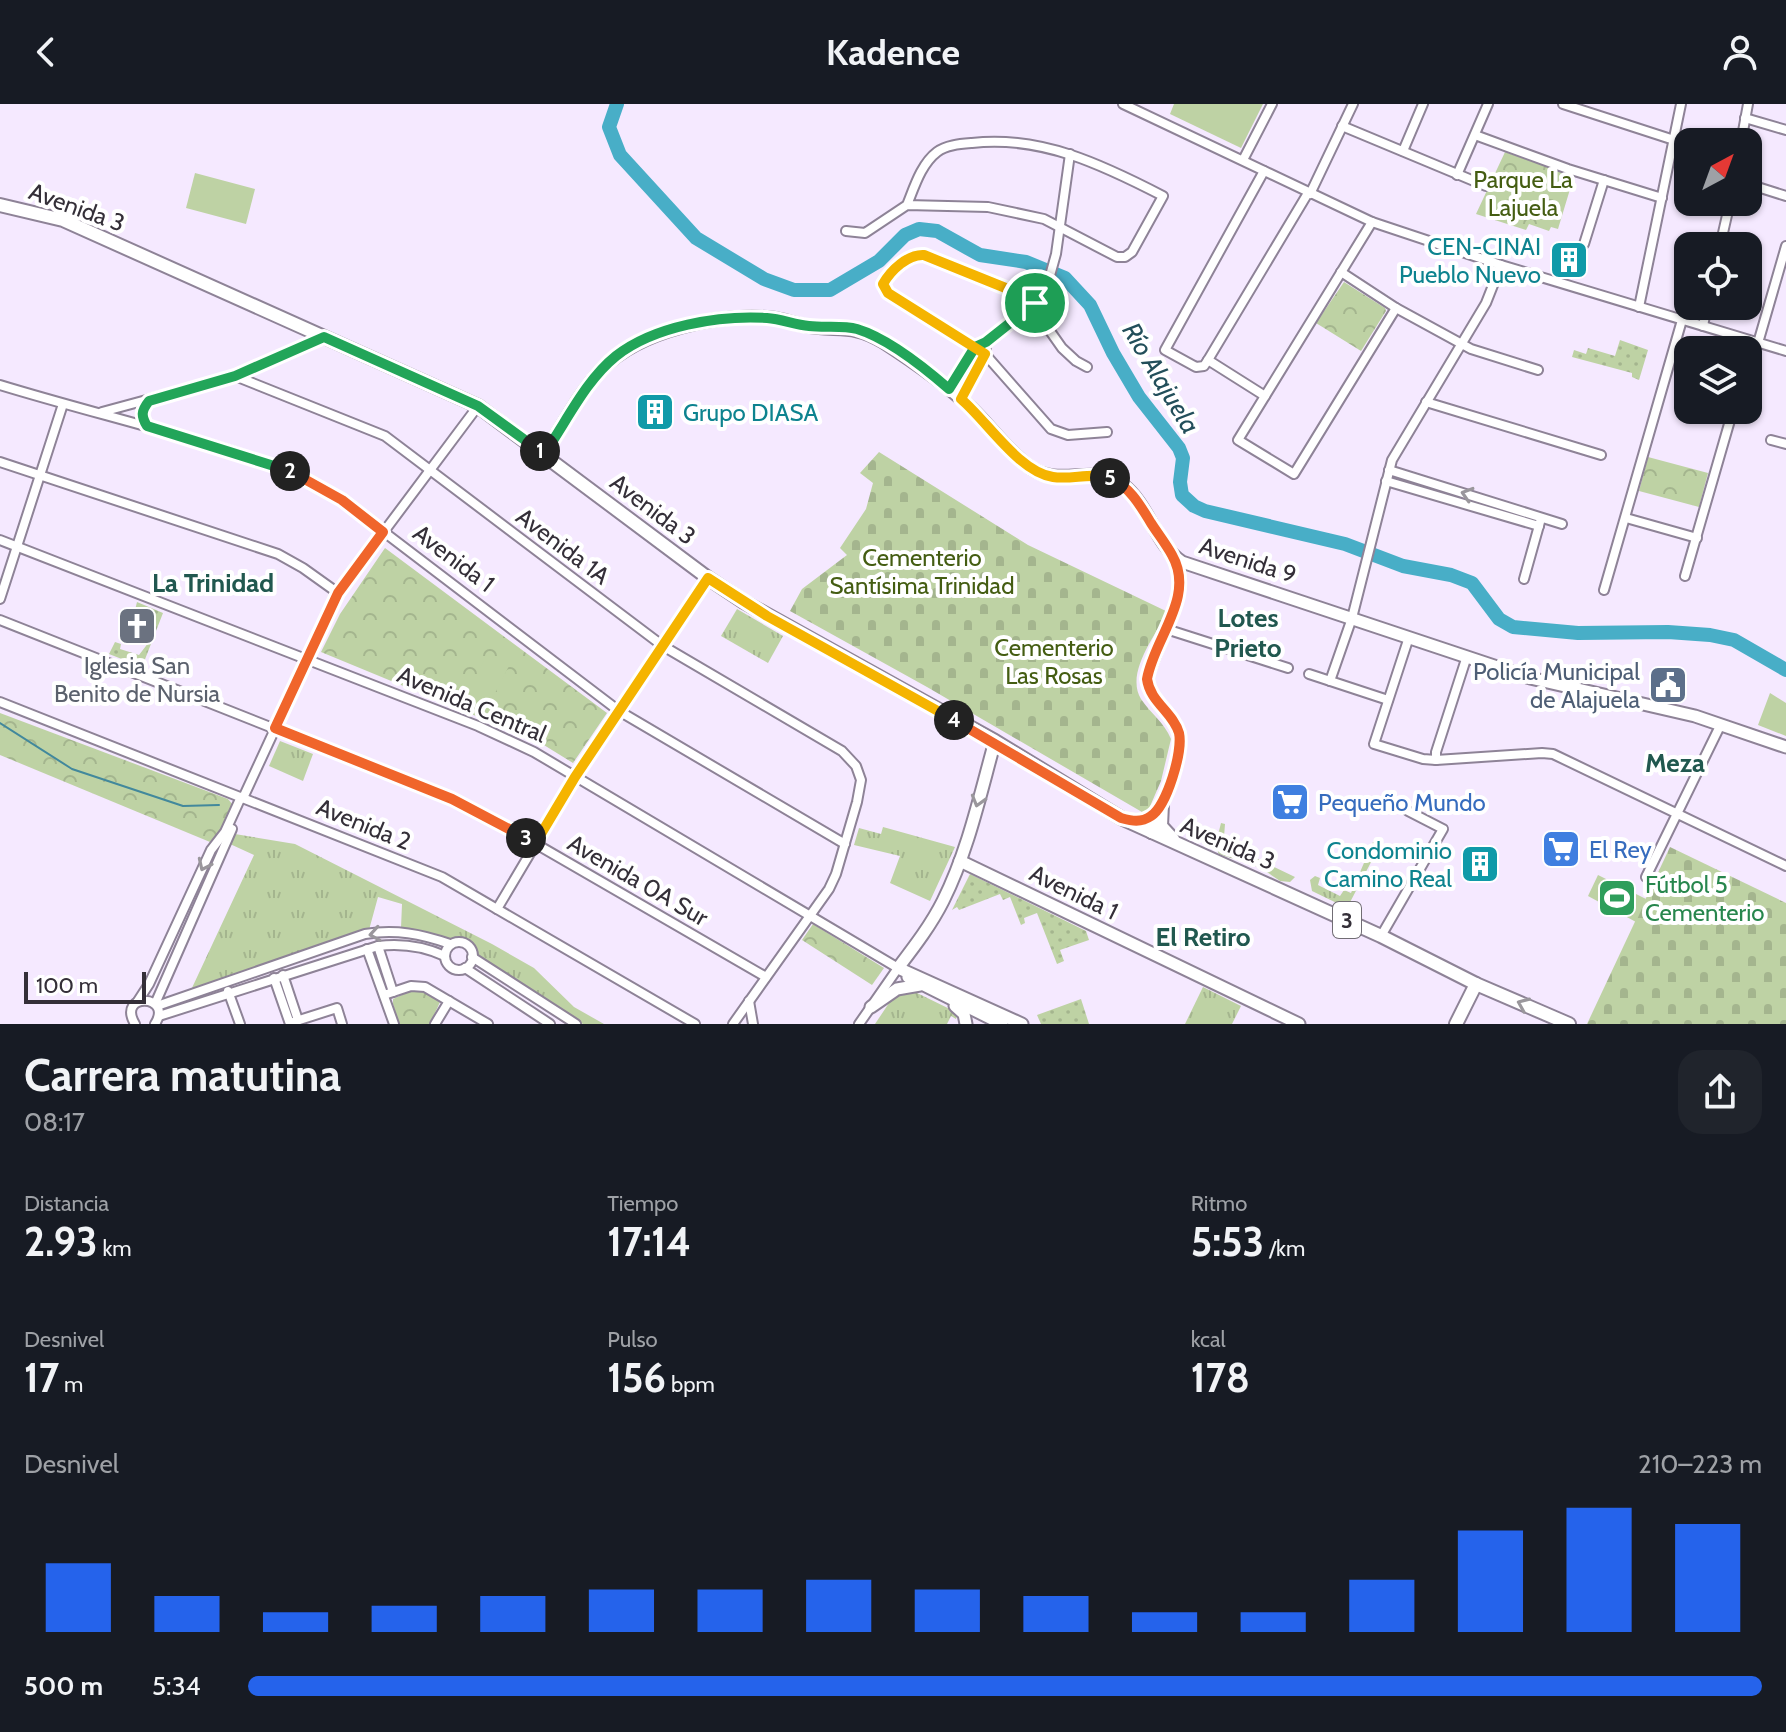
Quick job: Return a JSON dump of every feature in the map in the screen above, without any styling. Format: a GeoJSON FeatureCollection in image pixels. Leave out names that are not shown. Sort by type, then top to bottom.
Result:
{"type":"FeatureCollection","features":[{"type":"Feature","properties":{"kind":"main road","name":"Avenida 3"},"geometry":{"type":"LineString","coordinates":[[0,205],[63,220],[478,406],[708,578],[767,616],[995,741],[1121,818],[1381,936],[1476,984],[1569,1024]]}},
{"type":"Feature","properties":{"kind":"main road"},"geometry":{"type":"LineString","coordinates":[[1121,818],[1143,820],[1162,804]]}},
{"type":"Feature","properties":{"kind":"main road"},"geometry":{"type":"LineString","coordinates":[[1162,804],[1162,829],[1184,849]]}},
{"type":"Feature","properties":{"kind":"main road"},"geometry":{"type":"LineString","coordinates":[[1456,1024],[1476,984]]}},
{"type":"Feature","properties":{"kind":"street"},"geometry":{"type":"LineString","coordinates":[[1126,104],[1372,222],[1674,318]]}},
{"type":"Feature","properties":{"kind":"street"},"geometry":{"type":"LineString","coordinates":[[1243,160],[1272,104]]}},
{"type":"Feature","properties":{"kind":"street"},"geometry":{"type":"LineString","coordinates":[[1264,171],[1165,350],[1196,367],[1206,363],[1309,194],[1353,104]]}},
{"type":"Feature","properties":{"kind":"street"},"geometry":{"type":"LineString","coordinates":[[1403,151],[1423,104]]}},
{"type":"Feature","properties":{"kind":"street"},"geometry":{"type":"LineString","coordinates":[[1457,175],[1488,104]]}},
{"type":"Feature","properties":{"kind":"street"},"geometry":{"type":"LineString","coordinates":[[1563,104],[1674,140],[1639,307]]}},
{"type":"Feature","properties":{"kind":"street"},"geometry":{"type":"LineString","coordinates":[[1676,128],[1681,104]]}},
{"type":"Feature","properties":{"kind":"street"},"geometry":{"type":"LineString","coordinates":[[1743,128],[1748,104]]}},
{"type":"Feature","properties":{"kind":"street"},"geometry":{"type":"LineString","coordinates":[[1745,118],[1786,130]]}},
{"type":"Feature","properties":{"kind":"street"},"geometry":{"type":"LineString","coordinates":[[1342,126],[1486,186]]}},
{"type":"Feature","properties":{"kind":"street"},"geometry":{"type":"LineString","coordinates":[[1475,135],[1662,198]]}},
{"type":"Feature","properties":{"kind":"street"},"geometry":{"type":"LineString","coordinates":[[846,231],[865,233],[907,205],[928,162],[944,147],[1012,140],[1070,154],[1110,169],[1163,196],[1132,252],[1125,257],[1117,257],[1061,225],[1044,219],[1000,209],[907,205]]}},
{"type":"Feature","properties":{"kind":"street"},"geometry":{"type":"LineString","coordinates":[[949,389],[986,342],[1035,303],[1049,284],[1061,225],[1070,154]]}},
{"type":"Feature","properties":{"kind":"street"},"geometry":{"type":"LineString","coordinates":[[1584,244],[1604,180]]}},
{"type":"Feature","properties":{"kind":"street"},"geometry":{"type":"LineString","coordinates":[[1762,188],[1786,196]]}},
{"type":"Feature","properties":{"kind":"street"},"geometry":{"type":"LineString","coordinates":[[1372,222],[1238,440],[1294,474],[1396,308]]}},
{"type":"Feature","properties":{"kind":"street"},"geometry":{"type":"LineString","coordinates":[[1756,336],[1786,246]]}},
{"type":"Feature","properties":{"kind":"street"},"geometry":{"type":"LineString","coordinates":[[1087,367],[1062,348],[1035,303],[1018,293],[924,255],[908,259],[883,284],[888,293],[980,351],[1051,429],[1068,435],[1107,432]]}},
{"type":"Feature","properties":{"kind":"street"},"geometry":{"type":"LineString","coordinates":[[1330,681],[1352,618],[1395,452],[1490,296],[1501,265]]}},
{"type":"Feature","properties":{"kind":"street"},"geometry":{"type":"LineString","coordinates":[[1341,272],[1396,308],[1461,344],[1538,370]]}},
{"type":"Feature","properties":{"kind":"street","name":"Avenida 9"},"geometry":{"type":"LineString","coordinates":[[544,454],[596,376],[631,346],[684,327],[718,321],[768,318],[811,327],[846,327],[863,331],[949,389],[1023,462],[1042,474],[1061,477],[1102,475],[1120,483],[1136,499],[1173,556],[1195,567],[1530,678],[1721,724],[1786,747]]}},
{"type":"Feature","properties":{"kind":"street"},"geometry":{"type":"LineString","coordinates":[[1604,590],[1682,320],[1735,336]]}},
{"type":"Feature","properties":{"kind":"street"},"geometry":{"type":"LineString","coordinates":[[1703,326],[1704,320]]}},
{"type":"Feature","properties":{"kind":"street"},"geometry":{"type":"LineString","coordinates":[[101,412],[235,376],[324,337]]}},
{"type":"Feature","properties":{"kind":"street"},"geometry":{"type":"LineString","coordinates":[[1762,344],[1786,351]]}},
{"type":"Feature","properties":{"kind":"street"},"geometry":{"type":"LineString","coordinates":[[961,399],[980,351]]}},
{"type":"Feature","properties":{"kind":"street"},"geometry":{"type":"LineString","coordinates":[[266,388],[262,378],[269,363]]}},
{"type":"Feature","properties":{"kind":"street"},"geometry":{"type":"LineString","coordinates":[[1206,363],[1265,396]]}},
{"type":"Feature","properties":{"kind":"street","name":"Avenida 1A"},"geometry":{"type":"LineString","coordinates":[[235,376],[381,433],[663,646],[842,751],[856,766],[861,780],[845,844]]}},
{"type":"Feature","properties":{"kind":"street","name":"Avenida 1"},"geometry":{"type":"LineString","coordinates":[[0,385],[101,412],[287,469],[342,500],[619,711],[845,844]]}},
{"type":"Feature","properties":{"kind":"street"},"geometry":{"type":"LineString","coordinates":[[147,426],[142,413],[149,401]]}},
{"type":"Feature","properties":{"kind":"street"},"geometry":{"type":"LineString","coordinates":[[1426,402],[1601,455]]}},
{"type":"Feature","properties":{"kind":"street"},"geometry":{"type":"LineString","coordinates":[[0,599],[63,404]]}},
{"type":"Feature","properties":{"kind":"street"},"geometry":{"type":"LineString","coordinates":[[156,1016],[243,798],[338,593],[478,406]]}},
{"type":"Feature","properties":{"kind":"street"},"geometry":{"type":"LineString","coordinates":[[1685,576],[1729,424]]}},
{"type":"Feature","properties":{"kind":"street"},"geometry":{"type":"LineString","coordinates":[[1771,440],[1786,444]]}},
{"type":"Feature","properties":{"kind":"street"},"geometry":{"type":"LineString","coordinates":[[0,462],[278,554],[338,593]]}},
{"type":"Feature","properties":{"kind":"street"},"geometry":{"type":"LineString","coordinates":[[1389,470],[1540,522]]}},
{"type":"Feature","properties":{"kind":"street"},"geometry":{"type":"LineString","coordinates":[[1386,481],[1540,522],[1562,524]]}},
{"type":"Feature","properties":{"kind":"street"},"geometry":{"type":"LineString","coordinates":[[1626,518],[1697,538]]}},
{"type":"Feature","properties":{"kind":"street"},"geometry":{"type":"LineString","coordinates":[[1524,579],[1540,522]]}},
{"type":"Feature","properties":{"kind":"street","name":"Avenida Central"},"geometry":{"type":"LineString","coordinates":[[0,540],[307,658],[523,746],[811,915],[899,974],[1010,1023]]}},
{"type":"Feature","properties":{"kind":"street"},"geometry":{"type":"LineString","coordinates":[[1151,834],[1179,752],[1180,738],[1171,718],[1149,689],[1147,679],[1178,601],[1179,579],[1173,556]]}},
{"type":"Feature","properties":{"kind":"street"},"geometry":{"type":"LineString","coordinates":[[1179,579],[1183,570],[1195,567]]}},
{"type":"Feature","properties":{"kind":"street"},"geometry":{"type":"LineString","coordinates":[[497,909],[575,777],[708,578]]}},
{"type":"Feature","properties":{"kind":"street","name":"Avenida 0A Sur"},"geometry":{"type":"LineString","coordinates":[[0,620],[452,799],[766,977]]}},
{"type":"Feature","properties":{"kind":"street"},"geometry":{"type":"LineString","coordinates":[[1166,629],[1288,668]]}},
{"type":"Feature","properties":{"kind":"street"},"geometry":{"type":"LineString","coordinates":[[1409,637],[1374,744],[1436,760],[1553,754],[1786,866]]}},
{"type":"Feature","properties":{"kind":"street"},"geometry":{"type":"LineString","coordinates":[[1436,760],[1467,656]]}},
{"type":"Feature","properties":{"kind":"street"},"geometry":{"type":"LineString","coordinates":[[1309,674],[1388,700]]}},
{"type":"Feature","properties":{"kind":"street","name":"Avenida 2"},"geometry":{"type":"LineString","coordinates":[[0,702],[431,872],[695,1024]]}},
{"type":"Feature","properties":{"kind":"street"},"geometry":{"type":"LineString","coordinates":[[1646,877],[1721,724]]}},
{"type":"Feature","properties":{"kind":"street"},"geometry":{"type":"LineString","coordinates":[[859,1024],[899,974],[943,902],[960,861],[995,741]]}},
{"type":"Feature","properties":{"kind":"street"},"geometry":{"type":"LineString","coordinates":[[135,1024],[131,1012],[149,984],[211,850],[225,832],[243,798]]}},
{"type":"Feature","properties":{"kind":"street"},"geometry":{"type":"LineString","coordinates":[[1381,936],[1443,829],[1408,811]]}},
{"type":"Feature","properties":{"kind":"street"},"geometry":{"type":"LineString","coordinates":[[733,1024],[833,882],[845,844]]}},
{"type":"Feature","properties":{"kind":"street","name":"Avenida 1"},"geometry":{"type":"LineString","coordinates":[[960,861],[1299,1024]]}},
{"type":"Feature","properties":{"kind":"street"},"geometry":{"type":"LineString","coordinates":[[380,932],[421,934],[450,944],[465,944],[471,949],[472,957],[465,968],[457,970],[450,967],[445,956],[416,946],[378,946],[156,1016],[225,982],[380,932]]}},
{"type":"Feature","properties":{"kind":"street"},"geometry":{"type":"LineString","coordinates":[[922,935],[917,954],[918,967],[937,997],[961,1010],[966,1024]]}},
{"type":"Feature","properties":{"kind":"street"},"geometry":{"type":"LineString","coordinates":[[445,956],[450,944]]}},
{"type":"Feature","properties":{"kind":"street"},"geometry":{"type":"LineString","coordinates":[[378,946],[394,1024]]}},
{"type":"Feature","properties":{"kind":"street"},"geometry":{"type":"LineString","coordinates":[[367,949],[388,993]]}},
{"type":"Feature","properties":{"kind":"street"},"geometry":{"type":"LineString","coordinates":[[318,950],[323,963]]}},
{"type":"Feature","properties":{"kind":"street"},"geometry":{"type":"LineString","coordinates":[[472,957],[576,1024]]}},
{"type":"Feature","properties":{"kind":"street"},"geometry":{"type":"LineString","coordinates":[[465,968],[550,1024]]}},
{"type":"Feature","properties":{"kind":"street"},"geometry":{"type":"LineString","coordinates":[[899,974],[975,1006],[976,1020]]}},
{"type":"Feature","properties":{"kind":"street"},"geometry":{"type":"LineString","coordinates":[[278,977],[293,1022],[337,1008],[342,1024]]}},
{"type":"Feature","properties":{"kind":"street"},"geometry":{"type":"LineString","coordinates":[[225,982],[240,1024]]}},
{"type":"Feature","properties":{"kind":"street"},"geometry":{"type":"LineString","coordinates":[[388,993],[417,985],[488,1024]]}},
{"type":"Feature","properties":{"kind":"street"},"geometry":{"type":"LineString","coordinates":[[508,996],[515,985]]}},
{"type":"Feature","properties":{"kind":"street"},"geometry":{"type":"LineString","coordinates":[[871,1007],[897,989],[929,986]]}},
{"type":"Feature","properties":{"kind":"street","name":"Avenida Central"},"geometry":{"type":"LineString","coordinates":[[929,986],[976,1020],[1010,1023]]}},
{"type":"Feature","properties":{"kind":"street"},"geometry":{"type":"LineString","coordinates":[[138,1001],[145,1000],[156,1016]]}},
{"type":"Feature","properties":{"kind":"street"},"geometry":{"type":"LineString","coordinates":[[435,1024],[449,1001]]}},
{"type":"Feature","properties":{"kind":"street"},"geometry":{"type":"LineString","coordinates":[[749,1001],[753,1024]]}},
{"type":"Feature","properties":{"kind":"green space"},"geometry":{"type":"Polygon","coordinates":[[[1174,104],[1263,104],[1241,148],[1170,114],[1174,104]]]}},
{"type":"Feature","properties":{"kind":"green space","name":"Parque La Lajuela"},"geometry":{"type":"Polygon","coordinates":[[[1505,152],[1574,176],[1558,229],[1551,227],[1549,231],[1529,224],[1526,230],[1476,214],[1505,152]]]}},
{"type":"Feature","properties":{"kind":"green space"},"geometry":{"type":"Polygon","coordinates":[[[195,173],[255,189],[246,224],[186,208],[195,173]]]}},
{"type":"Feature","properties":{"kind":"green space"},"geometry":{"type":"Polygon","coordinates":[[[1344,282],[1386,311],[1361,351],[1316,323],[1344,282]]]}},
{"type":"Feature","properties":{"kind":"green space"},"geometry":{"type":"Polygon","coordinates":[[[1620,340],[1648,350],[1639,380],[1632,377],[1632,373],[1572,357],[1574,350],[1586,354],[1588,348],[1615,356],[1620,340]]]}},
{"type":"Feature","properties":{"kind":"green space"},"geometry":{"type":"Polygon","coordinates":[[[879,452],[1028,545],[1168,612],[1144,654],[1137,678],[1141,699],[1171,739],[1161,781],[1148,811],[1142,812],[790,611],[802,589],[847,555],[840,548],[866,509],[873,483],[860,473],[879,452]]]}},
{"type":"Feature","properties":{"kind":"green space"},"geometry":{"type":"Polygon","coordinates":[[[1648,457],[1708,473],[1699,507],[1639,491],[1648,457]]]}},
{"type":"Feature","properties":{"kind":"green space"},"geometry":{"type":"Polygon","coordinates":[[[385,548],[607,713],[573,763],[539,742],[321,652],[340,614],[385,548]]]}},
{"type":"Feature","properties":{"kind":"green space"},"geometry":{"type":"Polygon","coordinates":[[[137,602],[163,613],[142,667],[109,654],[115,642],[121,644],[120,649],[139,655],[152,638],[152,618],[135,610],[137,602]]]}},
{"type":"Feature","properties":{"kind":"green space"},"geometry":{"type":"Polygon","coordinates":[[[737,609],[783,636],[768,663],[721,636],[737,609]]]}},
{"type":"Feature","properties":{"kind":"green space"},"geometry":{"type":"Polygon","coordinates":[[[488,653],[510,664],[492,699],[470,688],[488,653]]]}},
{"type":"Feature","properties":{"kind":"green space"},"geometry":{"type":"Polygon","coordinates":[[[1770,693],[1786,703],[1786,736],[1758,725],[1770,693]]]}},
{"type":"Feature","properties":{"kind":"green space"},"geometry":{"type":"Polygon","coordinates":[[[0,713],[228,799],[233,805],[224,826],[210,842],[0,755],[0,713]]]}},
{"type":"Feature","properties":{"kind":"green space"},"geometry":{"type":"Polygon","coordinates":[[[280,741],[313,754],[303,781],[269,766],[280,741]]]}},
{"type":"Feature","properties":{"kind":"green space"},"geometry":{"type":"Polygon","coordinates":[[[1221,823],[1225,824],[1224,837],[1229,845],[1295,877],[1290,882],[1280,881],[1261,868],[1219,854],[1215,847],[1221,823]]]}},
{"type":"Feature","properties":{"kind":"green space"},"geometry":{"type":"Polygon","coordinates":[[[883,827],[955,847],[930,901],[890,883],[900,856],[854,845],[859,828],[881,834],[883,827]]]}},
{"type":"Feature","properties":{"kind":"green space"},"geometry":{"type":"Polygon","coordinates":[[[235,834],[295,844],[492,944],[534,968],[574,1007],[604,1024],[583,1024],[563,1014],[476,956],[475,949],[464,939],[450,941],[401,928],[402,904],[378,897],[369,930],[191,990],[254,855],[230,844],[235,834]]]}},
{"type":"Feature","properties":{"kind":"green space"},"geometry":{"type":"Polygon","coordinates":[[[1373,842],[1380,845],[1347,908],[1312,891],[1310,880],[1315,876],[1320,878],[1318,885],[1340,896],[1344,890],[1351,893],[1373,842]]]}},
{"type":"Feature","properties":{"kind":"green space"},"geometry":{"type":"Polygon","coordinates":[[[1670,847],[1786,903],[1786,1024],[1587,1024],[1670,847]]]}},
{"type":"Feature","properties":{"kind":"green space"},"geometry":{"type":"Polygon","coordinates":[[[970,874],[1086,931],[1089,940],[1060,950],[1064,961],[1057,964],[1037,913],[1024,918],[1025,923],[1021,925],[1010,897],[1003,900],[1000,894],[952,910],[970,874]]]}},
{"type":"Feature","properties":{"kind":"green space","name":"Fútbol 5 Cementerio"},"geometry":{"type":"Polygon","coordinates":[[[1598,875],[1646,899],[1636,922],[1588,896],[1598,875]]]}},
{"type":"Feature","properties":{"kind":"green space"},"geometry":{"type":"Polygon","coordinates":[[[813,924],[884,968],[872,985],[802,940],[813,924]]]}},
{"type":"Feature","properties":{"kind":"green space"},"geometry":{"type":"Polygon","coordinates":[[[1203,987],[1241,1006],[1232,1024],[1185,1024],[1203,987]]]}},
{"type":"Feature","properties":{"kind":"green space"},"geometry":{"type":"Polygon","coordinates":[[[417,988],[440,1002],[430,1024],[399,1024],[393,999],[417,988]]]}},
{"type":"Feature","properties":{"kind":"green space"},"geometry":{"type":"Polygon","coordinates":[[[913,991],[958,1013],[956,1019],[951,1016],[947,1024],[875,1024],[893,997],[913,991]]]}},
{"type":"Feature","properties":{"kind":"green space"},"geometry":{"type":"Polygon","coordinates":[[[1081,999],[1089,1024],[1041,1024],[1037,1015],[1081,999]]]}},
{"type":"Feature","properties":{"kind":"waterway","name":"Río Alajuela"},"geometry":{"type":"LineString","coordinates":[[617,104],[609,127],[620,155],[696,238],[764,279],[794,290],[830,290],[879,261],[905,235],[919,229],[937,231],[980,255],[1026,262],[1065,278],[1090,305],[1139,397],[1179,448],[1183,458],[1182,495],[1194,506],[1345,544],[1403,566],[1451,575],[1472,583],[1499,619],[1513,627],[1578,633],[1710,635],[1734,640],[1786,670]]}},
{"type":"Feature","properties":{"kind":"waterway"},"geometry":{"type":"LineString","coordinates":[[0,723],[72,769],[183,806],[219,805]]}},
{"type":"Feature","properties":{"kind":"place","name":"CEN-CINAI Pueblo Nuevo"},"geometry":{"type":"Point","coordinates":[1569,260]}},
{"type":"Feature","properties":{"kind":"place","name":"Grupo DIASA"},"geometry":{"type":"Point","coordinates":[655,412]}},
{"type":"Feature","properties":{"kind":"place","name":"Iglesia San Benito de Nursia"},"geometry":{"type":"Point","coordinates":[137,626]}},
{"type":"Feature","properties":{"kind":"place","name":"Policía Municipal de Alajuela"},"geometry":{"type":"Point","coordinates":[1668,685]}},
{"type":"Feature","properties":{"kind":"place","name":"Pequeño Mundo"},"geometry":{"type":"Point","coordinates":[1290,802]}},
{"type":"Feature","properties":{"kind":"place","name":"El Rey"},"geometry":{"type":"Point","coordinates":[1561,849]}},
{"type":"Feature","properties":{"kind":"place","name":"Condominio Camino Real"},"geometry":{"type":"Point","coordinates":[1480,864]}},
{"type":"Feature","properties":{"kind":"place","name":"Fútbol 5 Cementerio"},"geometry":{"type":"Point","coordinates":[1617,898]}},
{"type":"Feature","properties":{"kind":"district","name":"La Trinidad"},"geometry":{"type":"Point","coordinates":[213,583]}},
{"type":"Feature","properties":{"kind":"district","name":"Lotes Prieto"},"geometry":{"type":"Point","coordinates":[1248,633]}},
{"type":"Feature","properties":{"kind":"district","name":"Meza"},"geometry":{"type":"Point","coordinates":[1675,763]}},
{"type":"Feature","properties":{"kind":"district","name":"El Retiro"},"geometry":{"type":"Point","coordinates":[1203,937]}},
{"type":"Feature","properties":{"kind":"route"},"geometry":{"type":"LineString","coordinates":[[1035,303],[986,342],[975,347],[949,389],[883,342],[854,328],[811,327],[756,317],[718,321],[659,334],[631,346],[605,366],[587,387],[544,454],[478,406],[324,337],[235,376],[149,401],[142,410],[142,417],[147,426],[268,462],[296,474],[342,500],[383,532],[338,593],[275,728],[452,799],[535,844],[575,777],[708,578],[767,616],[995,741],[1121,818],[1143,820],[1156,813],[1162,804],[1179,752],[1177,728],[1154,698],[1147,679],[1178,601],[1179,579],[1173,556],[1136,499],[1120,483],[1102,475],[1053,477],[1042,474],[1014,453],[961,399],[985,354],[975,347],[888,293],[883,284],[908,259],[924,255],[1018,293],[1035,303]]}},
{"type":"Feature","properties":{"kind":"park label","name":"Cementerio Santísima Trinidad"},"geometry":{"type":"Point","coordinates":[922,571]}},
{"type":"Feature","properties":{"kind":"park label","name":"Cementerio Las Rosas"},"geometry":{"type":"Point","coordinates":[1054,661]}}]}
